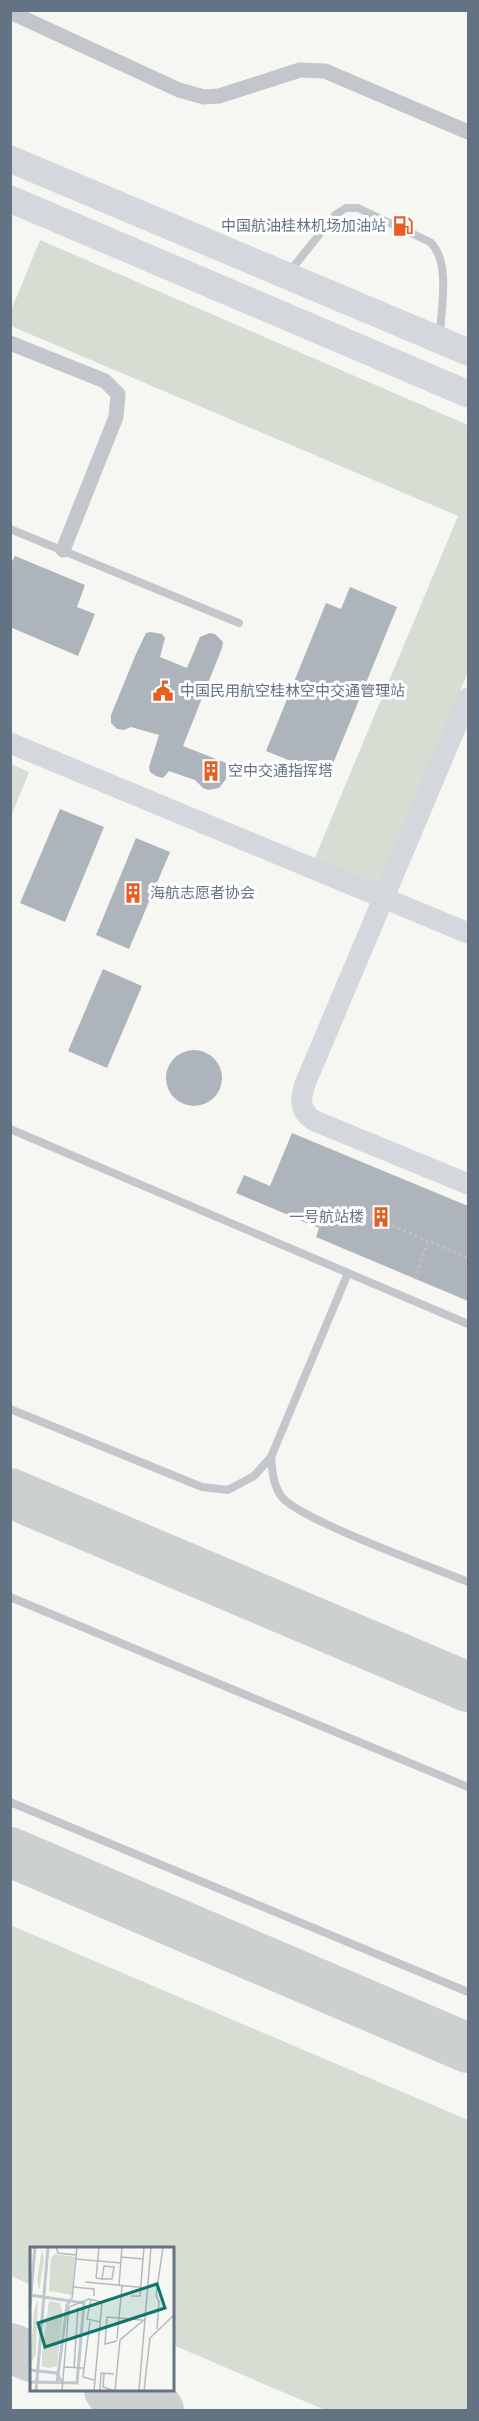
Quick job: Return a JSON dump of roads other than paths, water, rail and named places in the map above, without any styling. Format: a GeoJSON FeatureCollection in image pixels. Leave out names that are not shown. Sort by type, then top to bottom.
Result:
{"type":"FeatureCollection","features":[{"type":"Feature","properties":{"kind":"highway"},"geometry":{"type":"LineString","coordinates":[[10,159],[468,352]]}},
{"type":"Feature","properties":{"kind":"highway"},"geometry":{"type":"LineString","coordinates":[[10,199],[468,394]]}},
{"type":"Feature","properties":{"kind":"street"},"geometry":{"type":"LineString","coordinates":[[10,12],[179,90],[204,97],[219,96],[300,70],[325,71],[468,132]]}},
{"type":"Feature","properties":{"kind":"street"},"geometry":{"type":"LineString","coordinates":[[10,343],[105,381],[118,394],[116,417],[63,550]]}},
{"type":"Feature","properties":{"kind":"street"},"geometry":{"type":"LineString","coordinates":[[468,699],[301,1097],[305,1113],[315,1121],[468,1184]]}},
{"type":"Feature","properties":{"kind":"street"},"geometry":{"type":"LineString","coordinates":[[10,742],[468,933]]}},
{"type":"Feature","properties":{"kind":"lane"},"geometry":{"type":"LineString","coordinates":[[286,276],[335,215],[346,208],[358,208],[430,242],[438,250],[443,267],[440,339]]}},
{"type":"Feature","properties":{"kind":"lane"},"geometry":{"type":"LineString","coordinates":[[10,529],[239,623]]}},
{"type":"Feature","properties":{"kind":"lane"},"geometry":{"type":"LineString","coordinates":[[10,1129],[468,1324]]}},
{"type":"Feature","properties":{"kind":"lane"},"geometry":{"type":"LineString","coordinates":[[10,1409],[202,1487],[228,1490],[254,1476],[271,1457],[348,1273]]}},
{"type":"Feature","properties":{"kind":"lane"},"geometry":{"type":"LineString","coordinates":[[271,1457],[272,1475],[282,1497],[307,1515],[468,1582]]}},
{"type":"Feature","properties":{"kind":"lane"},"geometry":{"type":"LineString","coordinates":[[10,1597],[468,1787]]}},
{"type":"Feature","properties":{"kind":"lane"},"geometry":{"type":"LineString","coordinates":[[10,1802],[468,1992]]}},
{"type":"Feature","properties":{"kind":"place","name":"中国航油桂林机场加油站"},"geometry":{"type":"Point","coordinates":[403,226]}},
{"type":"Feature","properties":{"kind":"place","name":"中国民用航空桂林空中交通管理站"},"geometry":{"type":"Point","coordinates":[163,691]}},
{"type":"Feature","properties":{"kind":"place","name":"空中交通指挥塔"},"geometry":{"type":"Point","coordinates":[211,771]}},
{"type":"Feature","properties":{"kind":"place","name":"海航志愿者协会"},"geometry":{"type":"Point","coordinates":[133,893]}},
{"type":"Feature","properties":{"kind":"place","name":"一号航站楼"},"geometry":{"type":"Point","coordinates":[381,1217]}}]}
